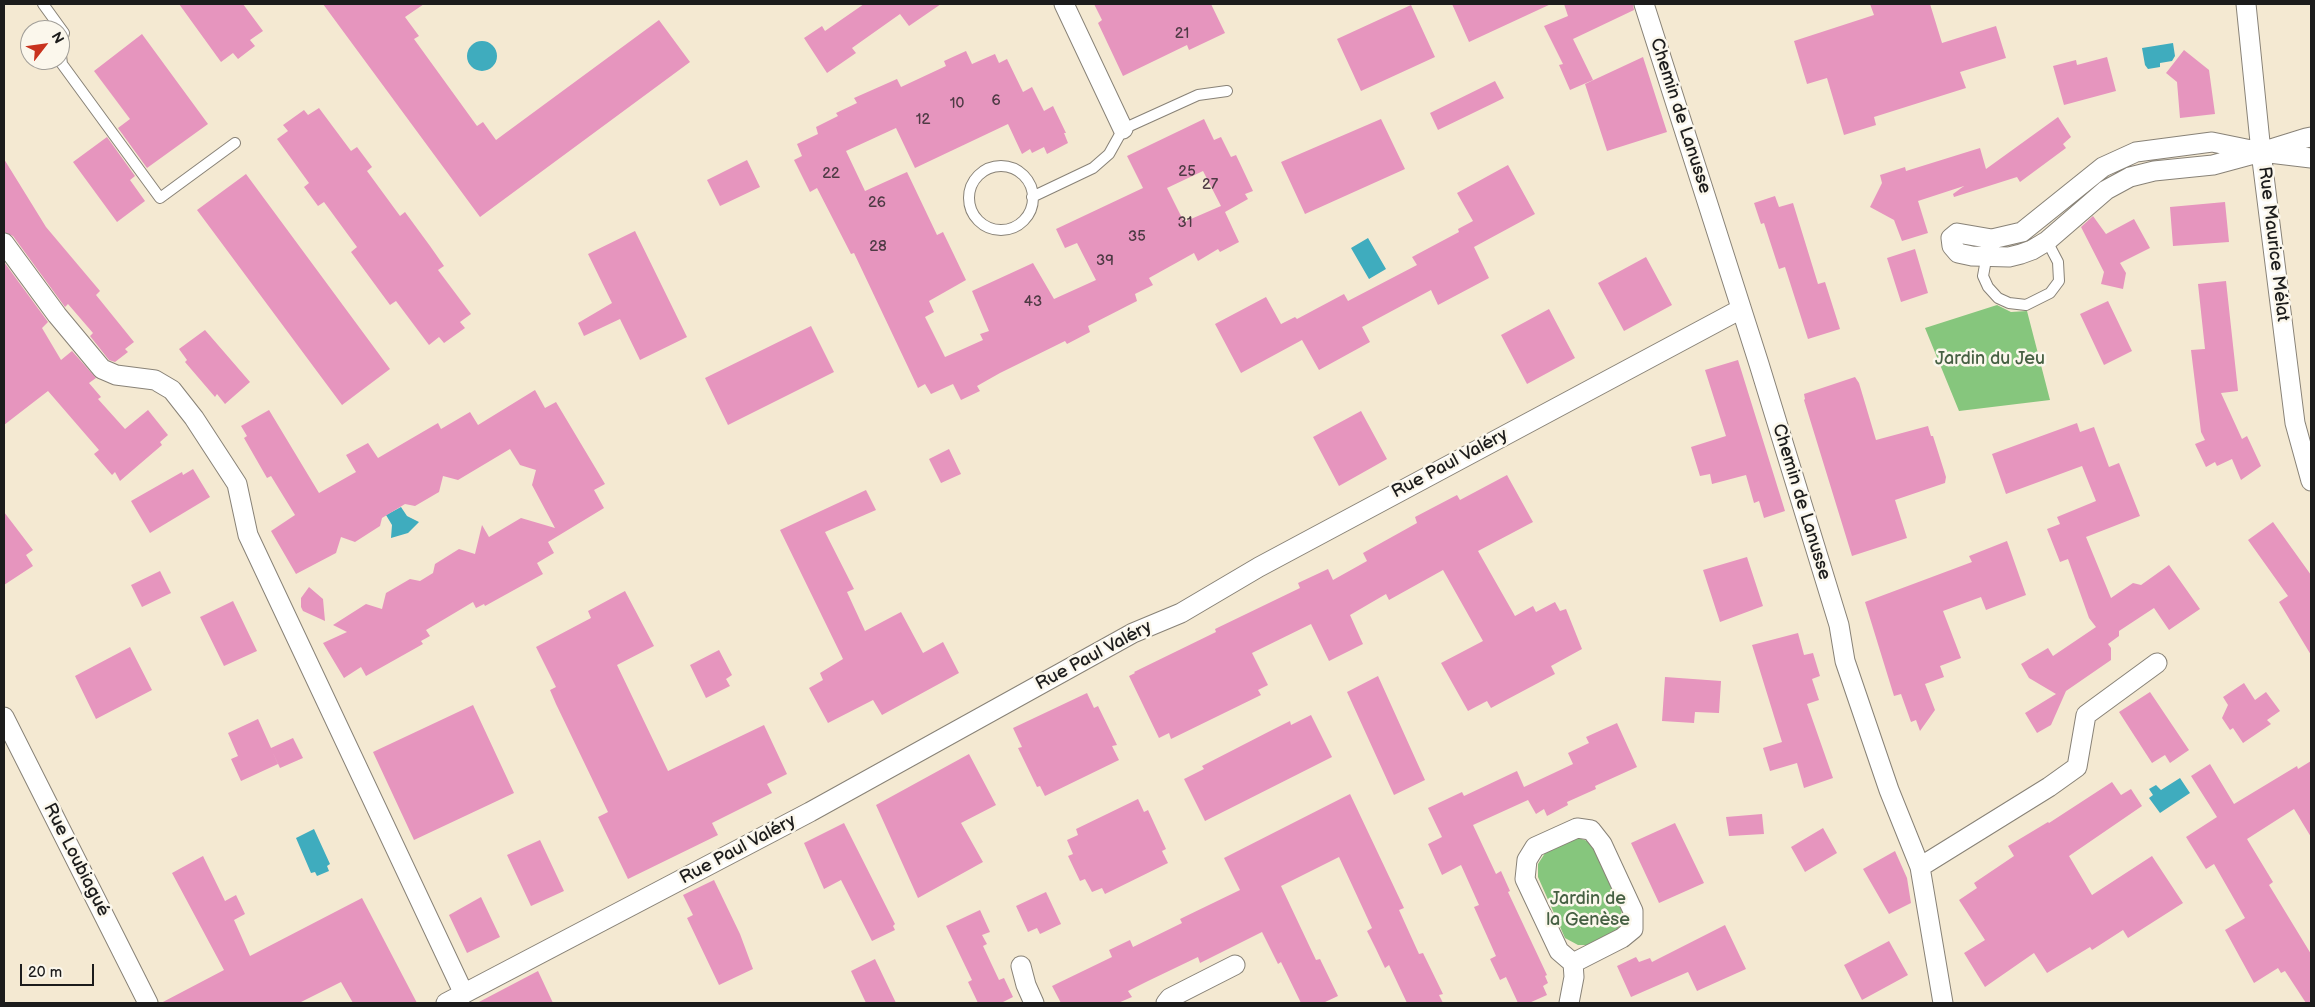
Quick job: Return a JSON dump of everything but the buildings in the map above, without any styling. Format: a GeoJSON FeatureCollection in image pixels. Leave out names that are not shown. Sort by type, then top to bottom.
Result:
{"type":"FeatureCollection","features":[{"type":"Feature","properties":{"kind":"street"},"geometry":{"type":"LineString","coordinates":[[1064,4],[1123,129]]}},
{"type":"Feature","properties":{"kind":"street","name":"Chemin de Lanusse"},"geometry":{"type":"LineString","coordinates":[[1644,4],[1839,625],[1845,661],[1889,790],[1920,867],[1943,1003]]}},
{"type":"Feature","properties":{"kind":"street","name":"Rue Maurice Mélat"},"geometry":{"type":"LineString","coordinates":[[2246,4],[2261,152],[2295,423],[2311,482]]}},
{"type":"Feature","properties":{"kind":"street"},"geometry":{"type":"LineString","coordinates":[[2311,137],[2261,152],[2213,165],[2154,171],[2118,182],[2047,241],[2021,254],[1986,257],[1958,253],[1952,246],[1952,238],[1957,233],[1992,239],[2022,232],[2103,166],[2136,152],[2212,142],[2261,152],[2311,158]]}},
{"type":"Feature","properties":{"kind":"street"},"geometry":{"type":"LineString","coordinates":[[2152,151],[2154,171]]}},
{"type":"Feature","properties":{"kind":"street"},"geometry":{"type":"LineString","coordinates":[[4,243],[57,316],[102,369],[116,375],[155,380],[172,390],[194,418],[237,484],[248,535],[464,994]]}},
{"type":"Feature","properties":{"kind":"street","name":"Rue Paul Valéry"},"geometry":{"type":"LineString","coordinates":[[446,1003],[810,812],[1133,633],[1182,613],[1259,567],[1741,309]]}},
{"type":"Feature","properties":{"kind":"street"},"geometry":{"type":"LineString","coordinates":[[1920,867],[2049,787],[2077,767],[2086,715],[2157,663]]}},
{"type":"Feature","properties":{"kind":"street","name":"Rue Loubiagué"},"geometry":{"type":"LineString","coordinates":[[4,717],[148,1003]]}},
{"type":"Feature","properties":{"kind":"street"},"geometry":{"type":"LineString","coordinates":[[1568,1003],[1574,977],[1573,963],[1559,952],[1525,879],[1527,860],[1535,848],[1577,828],[1591,830],[1602,844],[1633,911],[1633,929],[1622,938],[1573,963]]}},
{"type":"Feature","properties":{"kind":"street"},"geometry":{"type":"LineString","coordinates":[[1166,1003],[1170,998],[1235,965]]}},
{"type":"Feature","properties":{"kind":"street"},"geometry":{"type":"LineString","coordinates":[[1022,966],[1026,985],[1034,1003]]}},
{"type":"Feature","properties":{"kind":"lane"},"geometry":{"type":"LineString","coordinates":[[43,4],[64,33],[60,47],[62,64],[160,198],[236,143]]}},
{"type":"Feature","properties":{"kind":"lane"},"geometry":{"type":"LineString","coordinates":[[1032,197],[1093,168],[1109,154],[1123,129],[1198,95],[1227,92]]}},
{"type":"Feature","properties":{"kind":"lane"},"geometry":{"type":"LineString","coordinates":[[1001,166],[1010,167],[1026,178],[1032,197],[1031,207],[1020,223],[1011,228],[1001,230],[986,226],[974,216],[969,196],[976,178],[991,167],[1001,166]]}},
{"type":"Feature","properties":{"kind":"lane"},"geometry":{"type":"LineString","coordinates":[[1992,239],[1986,257],[1983,276],[1988,286],[1998,298],[2009,303],[2026,306],[2050,293],[2059,281],[2058,262],[2047,241]]}},
{"type":"Feature","properties":{"kind":"green space","name":"Jardin du Jeu"},"geometry":{"type":"Polygon","coordinates":[[[1997,305],[2011,312],[2027,311],[2050,400],[1959,411],[1925,328],[1997,305]]]}},
{"type":"Feature","properties":{"kind":"green space","name":"Jardin de la Genèse"},"geometry":{"type":"Polygon","coordinates":[[[1576,837],[1590,842],[1597,851],[1622,906],[1621,923],[1617,930],[1589,945],[1578,945],[1565,938],[1538,877],[1538,864],[1547,850],[1576,837]]]}},
{"type":"Feature","properties":{"kind":"water"},"geometry":{"type":"Polygon","coordinates":[[[482,41],[492,46],[497,56],[492,66],[482,71],[472,66],[467,56],[472,46],[482,41]]]}},
{"type":"Feature","properties":{"kind":"water"},"geometry":{"type":"Polygon","coordinates":[[[2173,43],[2175,56],[2172,61],[2160,63],[2160,67],[2148,69],[2145,65],[2142,48],[2173,43]]]}},
{"type":"Feature","properties":{"kind":"water"},"geometry":{"type":"Polygon","coordinates":[[[1368,238],[1386,269],[1369,279],[1351,248],[1368,238]]]}},
{"type":"Feature","properties":{"kind":"water"},"geometry":{"type":"Polygon","coordinates":[[[401,507],[407,516],[419,522],[408,533],[391,538],[392,525],[386,515],[401,507]]]}},
{"type":"Feature","properties":{"kind":"water"},"geometry":{"type":"Polygon","coordinates":[[[2180,778],[2190,793],[2160,813],[2149,798],[2153,795],[2149,789],[2156,785],[2161,790],[2180,778]]]}},
{"type":"Feature","properties":{"kind":"water"},"geometry":{"type":"Polygon","coordinates":[[[314,829],[330,864],[327,866],[329,871],[317,876],[315,872],[311,873],[296,838],[314,829]]]}}]}
